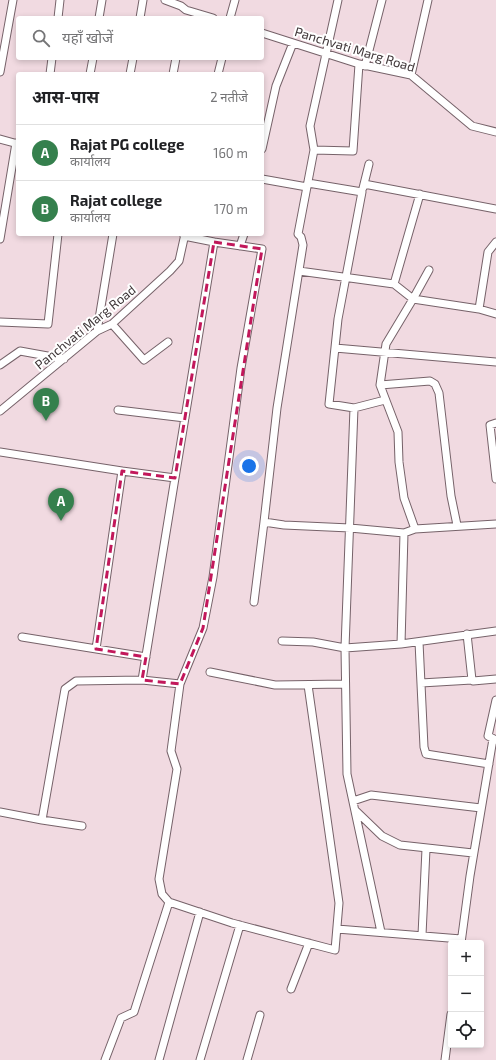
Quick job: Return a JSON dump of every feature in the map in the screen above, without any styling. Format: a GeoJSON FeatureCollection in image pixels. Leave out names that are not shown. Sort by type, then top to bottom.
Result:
{"type":"FeatureCollection","features":[{"type":"Feature","properties":{"kind":"street"},"geometry":{"type":"LineString","coordinates":[[0,72],[13,0]]}},
{"type":"Feature","properties":{"kind":"street"},"geometry":{"type":"LineString","coordinates":[[58,16],[60,0]]}},
{"type":"Feature","properties":{"kind":"street"},"geometry":{"type":"LineString","coordinates":[[99,16],[102,0]]}},
{"type":"Feature","properties":{"kind":"street"},"geometry":{"type":"LineString","coordinates":[[140,16],[143,0]]}},
{"type":"Feature","properties":{"kind":"street"},"geometry":{"type":"LineString","coordinates":[[165,0],[183,5],[208,16]]}},
{"type":"Feature","properties":{"kind":"street"},"geometry":{"type":"LineString","coordinates":[[231,16],[235,0]]}},
{"type":"Feature","properties":{"kind":"street"},"geometry":{"type":"LineString","coordinates":[[254,602],[277,408],[303,245],[301,237],[298,234],[314,150],[310,126],[338,0]]}},
{"type":"Feature","properties":{"kind":"street"},"geometry":{"type":"LineString","coordinates":[[314,150],[353,151],[362,65],[382,0]]}},
{"type":"Feature","properties":{"kind":"street"},"geometry":{"type":"LineString","coordinates":[[411,75],[428,0]]}},
{"type":"Feature","properties":{"kind":"street"},"geometry":{"type":"LineString","coordinates":[[183,5],[184,16]]}},
{"type":"Feature","properties":{"kind":"street","name":"Panchvati Marg Road"},"geometry":{"type":"LineString","coordinates":[[264,34],[362,65],[411,75],[472,126],[496,132]]}},
{"type":"Feature","properties":{"kind":"street"},"geometry":{"type":"LineString","coordinates":[[264,140],[276,86],[293,43]]}},
{"type":"Feature","properties":{"kind":"street"},"geometry":{"type":"LineString","coordinates":[[50,72],[52,60]]}},
{"type":"Feature","properties":{"kind":"street"},"geometry":{"type":"LineString","coordinates":[[90,72],[93,60]]}},
{"type":"Feature","properties":{"kind":"street"},"geometry":{"type":"LineString","coordinates":[[130,72],[133,60]]}},
{"type":"Feature","properties":{"kind":"street"},"geometry":{"type":"LineString","coordinates":[[173,72],[176,60]]}},
{"type":"Feature","properties":{"kind":"street"},"geometry":{"type":"LineString","coordinates":[[218,72],[222,60]]}},
{"type":"Feature","properties":{"kind":"street"},"geometry":{"type":"LineString","coordinates":[[0,139],[16,143]]}},
{"type":"Feature","properties":{"kind":"street"},"geometry":{"type":"LineString","coordinates":[[0,239],[3,205],[16,147]]}},
{"type":"Feature","properties":{"kind":"street"},"geometry":{"type":"LineString","coordinates":[[369,164],[345,278],[329,404],[354,408],[385,400]]}},
{"type":"Feature","properties":{"kind":"street"},"geometry":{"type":"LineString","coordinates":[[264,179],[362,192]]}},
{"type":"Feature","properties":{"kind":"street"},"geometry":{"type":"LineString","coordinates":[[364,184],[496,209]]}},
{"type":"Feature","properties":{"kind":"street"},"geometry":{"type":"LineString","coordinates":[[394,284],[420,194]]}},
{"type":"Feature","properties":{"kind":"street"},"geometry":{"type":"LineString","coordinates":[[0,322],[48,324],[58,236]]}},
{"type":"Feature","properties":{"kind":"street"},"geometry":{"type":"LineString","coordinates":[[98,331],[113,236]]}},
{"type":"Feature","properties":{"kind":"street","name":"Panchvati Marg Road"},"geometry":{"type":"LineString","coordinates":[[0,411],[98,331],[112,324],[170,271],[179,261],[184,236]]}},
{"type":"Feature","properties":{"kind":"street"},"geometry":{"type":"LineString","coordinates":[[188,236],[214,242],[262,249],[241,368],[213,577],[203,628],[180,684],[170,751],[177,769],[160,879],[162,894],[169,902],[240,925],[335,950],[340,903],[308,685]]}},
{"type":"Feature","properties":{"kind":"street"},"geometry":{"type":"LineString","coordinates":[[240,246],[243,236]]}},
{"type":"Feature","properties":{"kind":"street"},"geometry":{"type":"LineString","coordinates":[[142,680],[214,242]]}},
{"type":"Feature","properties":{"kind":"street"},"geometry":{"type":"LineString","coordinates":[[479,309],[488,252],[496,242]]}},
{"type":"Feature","properties":{"kind":"street"},"geometry":{"type":"LineString","coordinates":[[415,529],[404,498],[399,462],[398,432],[380,385],[386,344],[429,270]]}},
{"type":"Feature","properties":{"kind":"street"},"geometry":{"type":"LineString","coordinates":[[299,271],[394,284],[413,299],[479,309],[496,314]]}},
{"type":"Feature","properties":{"kind":"street"},"geometry":{"type":"LineString","coordinates":[[112,324],[144,360],[168,342]]}},
{"type":"Feature","properties":{"kind":"street"},"geometry":{"type":"LineString","coordinates":[[335,348],[496,362]]}},
{"type":"Feature","properties":{"kind":"street"},"geometry":{"type":"LineString","coordinates":[[0,365],[20,351],[64,359]]}},
{"type":"Feature","properties":{"kind":"street"},"geometry":{"type":"LineString","coordinates":[[380,385],[430,381],[436,384],[439,393],[451,496],[457,525]]}},
{"type":"Feature","properties":{"kind":"street"},"geometry":{"type":"LineString","coordinates":[[354,408],[345,648],[347,774],[381,932]]}},
{"type":"Feature","properties":{"kind":"street"},"geometry":{"type":"LineString","coordinates":[[118,410],[185,418]]}},
{"type":"Feature","properties":{"kind":"street"},"geometry":{"type":"LineString","coordinates":[[496,423],[490,425],[496,479]]}},
{"type":"Feature","properties":{"kind":"street"},"geometry":{"type":"LineString","coordinates":[[0,452],[175,478]]}},
{"type":"Feature","properties":{"kind":"street"},"geometry":{"type":"LineString","coordinates":[[96,649],[122,471]]}},
{"type":"Feature","properties":{"kind":"street"},"geometry":{"type":"LineString","coordinates":[[264,522],[284,525],[350,528],[404,533],[415,529],[424,530],[457,525],[496,524]]}},
{"type":"Feature","properties":{"kind":"street"},"geometry":{"type":"LineString","coordinates":[[401,644],[404,533]]}},
{"type":"Feature","properties":{"kind":"street"},"geometry":{"type":"LineString","coordinates":[[282,641],[313,642],[345,648],[420,642],[496,631]]}},
{"type":"Feature","properties":{"kind":"street"},"geometry":{"type":"LineString","coordinates":[[467,634],[472,680]]}},
{"type":"Feature","properties":{"kind":"street"},"geometry":{"type":"LineString","coordinates":[[22,637],[146,657]]}},
{"type":"Feature","properties":{"kind":"street"},"geometry":{"type":"LineString","coordinates":[[420,642],[424,748],[426,754],[489,764]]}},
{"type":"Feature","properties":{"kind":"street"},"geometry":{"type":"LineString","coordinates":[[210,672],[275,685],[345,684]]}},
{"type":"Feature","properties":{"kind":"street"},"geometry":{"type":"LineString","coordinates":[[421,683],[496,679]]}},
{"type":"Feature","properties":{"kind":"street"},"geometry":{"type":"LineString","coordinates":[[42,820],[65,689],[76,681],[142,680],[180,684]]}},
{"type":"Feature","properties":{"kind":"street"},"geometry":{"type":"LineString","coordinates":[[461,940],[481,808],[494,740],[488,736],[496,700]]}},
{"type":"Feature","properties":{"kind":"street"},"geometry":{"type":"LineString","coordinates":[[353,800],[371,795],[481,808]]}},
{"type":"Feature","properties":{"kind":"street"},"geometry":{"type":"LineString","coordinates":[[355,810],[382,836],[400,845],[474,853]]}},
{"type":"Feature","properties":{"kind":"street"},"geometry":{"type":"LineString","coordinates":[[0,812],[82,826]]}},
{"type":"Feature","properties":{"kind":"street"},"geometry":{"type":"LineString","coordinates":[[422,936],[426,849]]}},
{"type":"Feature","properties":{"kind":"street"},"geometry":{"type":"LineString","coordinates":[[105,1060],[121,1018],[134,1012],[169,902]]}},
{"type":"Feature","properties":{"kind":"street"},"geometry":{"type":"LineString","coordinates":[[159,1060],[200,912]]}},
{"type":"Feature","properties":{"kind":"street"},"geometry":{"type":"LineString","coordinates":[[200,1060],[240,925]]}},
{"type":"Feature","properties":{"kind":"street"},"geometry":{"type":"LineString","coordinates":[[337,929],[453,940]]}},
{"type":"Feature","properties":{"kind":"street"},"geometry":{"type":"LineString","coordinates":[[291,989],[309,943]]}},
{"type":"Feature","properties":{"kind":"street"},"geometry":{"type":"LineString","coordinates":[[247,1060],[260,1015]]}},
{"type":"Feature","properties":{"kind":"street"},"geometry":{"type":"LineString","coordinates":[[445,1060],[448,1037]]}},
{"type":"Feature","properties":{"kind":"highlighted area"},"geometry":{"type":"Polygon","coordinates":[[[214,242],[262,249],[203,628],[180,684],[142,680],[146,657],[96,649],[122,471],[175,478],[214,242]]]}},
{"type":"Feature","properties":{"kind":"place","name":"Rajat college"},"geometry":{"type":"Point","coordinates":[46,421]}},
{"type":"Feature","properties":{"kind":"place","name":"Rajat PG college"},"geometry":{"type":"Point","coordinates":[61,521]}}]}
